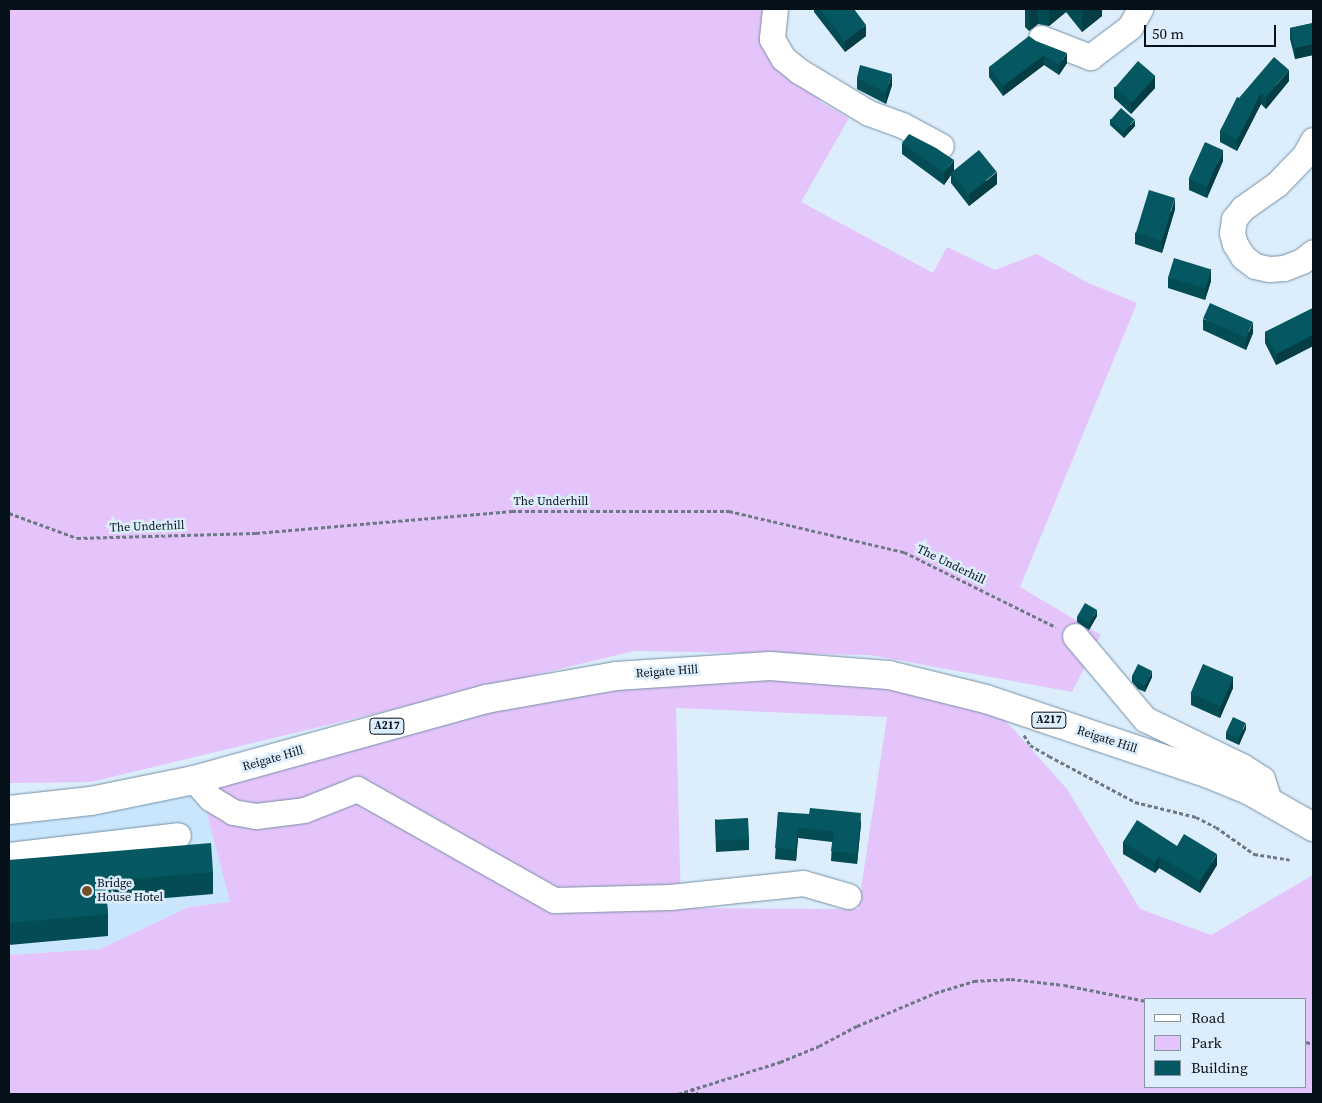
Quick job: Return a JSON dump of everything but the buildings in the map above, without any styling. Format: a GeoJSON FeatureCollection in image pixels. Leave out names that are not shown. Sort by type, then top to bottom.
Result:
{"type":"FeatureCollection","features":[{"type":"Feature","properties":{"kind":"main road","name":"Reigate Hill"},"geometry":{"type":"LineString","coordinates":[[9,810],[91,800],[194,780],[486,699],[616,676],[770,666],[889,675],[986,699],[1209,774],[1269,801],[1313,827]]}},
{"type":"Feature","properties":{"kind":"street"},"geometry":{"type":"LineString","coordinates":[[775,9],[772,39],[783,58],[869,113],[902,125],[942,146]]}},
{"type":"Feature","properties":{"kind":"street"},"geometry":{"type":"LineString","coordinates":[[1040,38],[1090,57],[1130,27],[1140,9]]}},
{"type":"Feature","properties":{"kind":"street"},"geometry":{"type":"LineString","coordinates":[[1313,140],[1304,156],[1277,184],[1243,208],[1234,219],[1232,233],[1235,244],[1243,257],[1256,266],[1269,269],[1284,268],[1302,261],[1313,252]]}},
{"type":"Feature","properties":{"kind":"street"},"geometry":{"type":"LineString","coordinates":[[1075,636],[1144,719],[1242,766],[1256,775],[1262,779],[1269,801]]}},
{"type":"Feature","properties":{"kind":"street"},"geometry":{"type":"LineString","coordinates":[[194,780],[210,798],[233,812],[256,816],[304,810],[356,789],[554,900],[670,897],[803,883],[848,896]]}},
{"type":"Feature","properties":{"kind":"street"},"geometry":{"type":"LineString","coordinates":[[9,855],[178,835]]}},
{"type":"Feature","properties":{"kind":"path","name":"The Underhill"},"geometry":{"type":"LineString","coordinates":[[9,513],[77,538],[256,533],[512,511],[729,511],[904,552],[1075,636]]}},
{"type":"Feature","properties":{"kind":"path"},"geometry":{"type":"LineString","coordinates":[[1021,711],[1023,734],[1030,745],[1049,756],[1135,802],[1196,817],[1216,827],[1254,854],[1290,860]]}},
{"type":"Feature","properties":{"kind":"path"},"geometry":{"type":"LineString","coordinates":[[678,1094],[691,1088],[780,1062],[935,993],[974,981],[1011,979],[1064,985],[1144,1001]]}},
{"type":"Feature","properties":{"kind":"path"},"geometry":{"type":"LineString","coordinates":[[691,1088],[698,1094]]}},
{"type":"Feature","properties":{"kind":"shaded area"},"geometry":{"type":"Polygon","coordinates":[[[194,780],[204,802],[231,902],[189,907],[100,949],[9,955],[9,810],[194,780]]]}},
{"type":"Feature","properties":{"kind":"green space"},"geometry":{"type":"Polygon","coordinates":[[[9,9],[767,9],[821,102],[849,118],[801,202],[933,273],[947,247],[995,270],[1037,254],[1086,282],[1137,303],[1020,587],[1101,635],[1072,692],[870,655],[634,651],[91,782],[9,783],[9,9]]]}},
{"type":"Feature","properties":{"kind":"green space"},"geometry":{"type":"Polygon","coordinates":[[[770,666],[986,699],[1067,789],[1140,909],[1211,935],[1313,875],[1313,1094],[9,1094],[9,955],[100,949],[189,907],[230,902],[204,802],[194,780],[486,699],[770,666]],[[676,708],[681,908],[858,909],[887,717],[676,708]]]}},
{"type":"Feature","properties":{"kind":"place","name":"Bridge House Hotel"},"geometry":{"type":"Point","coordinates":[87,891]}}]}
